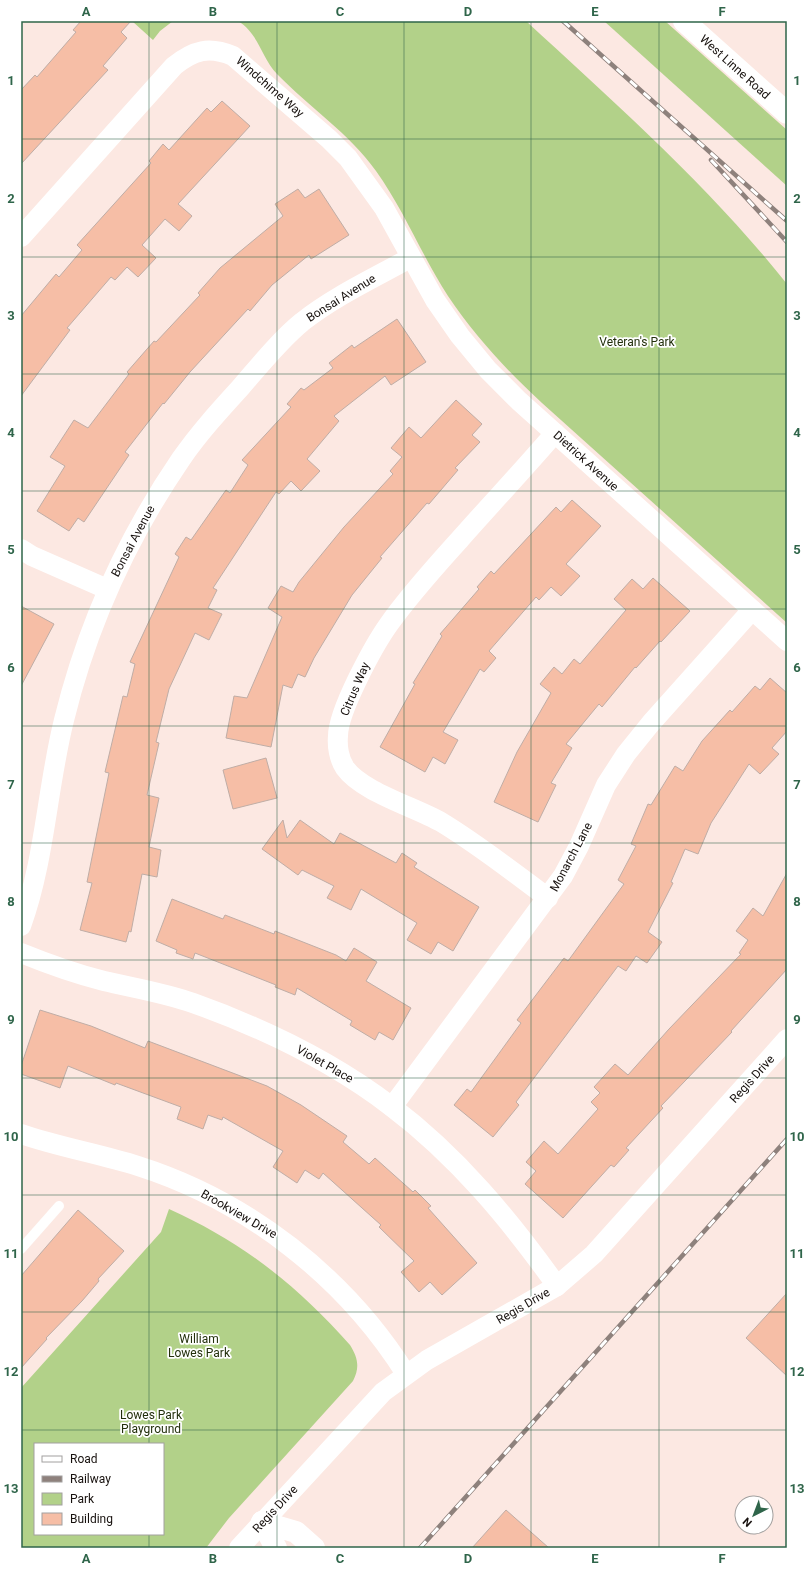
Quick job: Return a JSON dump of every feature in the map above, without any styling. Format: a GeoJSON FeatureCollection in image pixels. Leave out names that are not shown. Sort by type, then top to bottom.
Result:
{"type":"FeatureCollection","features":[{"type":"Feature","properties":{"kind":"street","name":"West Linne Road"},"geometry":{"type":"LineString","coordinates":[[684,21],[787,113]]}},
{"type":"Feature","properties":{"kind":"street","name":"Windchime Way"},"geometry":{"type":"LineString","coordinates":[[21,237],[174,66],[194,53],[205,50],[221,51],[233,56],[244,64],[348,158],[384,208],[410,258]]}},
{"type":"Feature","properties":{"kind":"street","name":"Dietrick Avenue"},"geometry":{"type":"LineString","coordinates":[[410,258],[435,300],[460,336],[483,364],[519,401],[787,641]]}},
{"type":"Feature","properties":{"kind":"street","name":"Bonsai Avenue"},"geometry":{"type":"LineString","coordinates":[[21,926],[34,879],[63,723],[74,682],[107,589],[153,504],[182,458],[212,420],[278,345],[301,323],[326,305],[410,258]]}},
{"type":"Feature","properties":{"kind":"street","name":"Citrus Way"},"geometry":{"type":"LineString","coordinates":[[548,898],[479,846],[439,821],[368,787],[355,778],[345,768],[340,755],[337,735],[342,717],[352,693],[370,655],[389,624],[426,578],[555,433]]}},
{"type":"Feature","properties":{"kind":"street"},"geometry":{"type":"LineString","coordinates":[[21,549],[32,556],[107,589]]}},
{"type":"Feature","properties":{"kind":"street","name":"Monarch Lane"},"geometry":{"type":"LineString","coordinates":[[392,1107],[563,876],[579,846],[606,785],[626,754],[651,723],[752,610]]}},
{"type":"Feature","properties":{"kind":"street","name":"Violet Place"},"geometry":{"type":"LineString","coordinates":[[21,953],[72,972],[192,1003],[282,1040],[319,1059],[392,1107],[452,1160],[514,1228],[557,1286]]}},
{"type":"Feature","properties":{"kind":"street","name":"Regis Drive"},"geometry":{"type":"LineString","coordinates":[[239,1548],[383,1392],[406,1374],[557,1286],[594,1254],[787,1039]]}},
{"type":"Feature","properties":{"kind":"street","name":"Brookview Drive"},"geometry":{"type":"LineString","coordinates":[[21,1134],[140,1166],[219,1200],[250,1218],[279,1237],[312,1264],[342,1293],[377,1331],[406,1374]]}},
{"type":"Feature","properties":{"kind":"street"},"geometry":{"type":"LineString","coordinates":[[262,1522],[276,1548]]}},
{"type":"Feature","properties":{"kind":"street"},"geometry":{"type":"LineString","coordinates":[[262,1522],[296,1532],[314,1548]]}},
{"type":"Feature","properties":{"kind":"lane"},"geometry":{"type":"LineString","coordinates":[[21,1249],[59,1206]]}},
{"type":"Feature","properties":{"kind":"green space"},"geometry":{"type":"Polygon","coordinates":[[[132,21],[173,21],[160,31],[153,40],[132,21]]]}},
{"type":"Feature","properties":{"kind":"green space","name":"Veteran's Park"},"geometry":{"type":"Polygon","coordinates":[[[238,21],[526,21],[662,148],[727,214],[787,284],[787,623],[542,403],[492,352],[458,311],[448,296],[395,201],[376,171],[354,144],[277,74],[251,32],[238,21]]]}},
{"type":"Feature","properties":{"kind":"green space"},"geometry":{"type":"Polygon","coordinates":[[[604,21],[665,21],[787,130],[787,186],[604,21]]]}},
{"type":"Feature","properties":{"kind":"green space","name":"William Lowes Park"},"geometry":{"type":"Polygon","coordinates":[[[169,1209],[221,1236],[267,1267],[289,1284],[330,1323],[350,1345],[355,1354],[357,1363],[357,1371],[353,1381],[229,1518],[206,1548],[21,1548],[21,1388],[161,1232],[169,1209]]]}},
{"type":"Feature","properties":{"kind":"building"},"geometry":{"type":"Polygon","coordinates":[[[81,21],[131,21],[121,32],[127,38],[103,66],[108,70],[21,164],[21,90],[35,75],[37,77],[76,32],[73,30],[81,21]]]}},
{"type":"Feature","properties":{"kind":"building"},"geometry":{"type":"Polygon","coordinates":[[[222,101],[250,126],[178,204],[192,216],[179,231],[165,219],[142,245],[156,258],[138,277],[127,267],[115,280],[111,277],[67,328],[70,330],[21,396],[21,316],[56,274],[59,277],[82,250],[77,245],[151,163],[149,161],[163,144],[169,150],[207,108],[211,112],[222,101]]]}},
{"type":"Feature","properties":{"kind":"building"},"geometry":{"type":"Polygon","coordinates":[[[298,189],[305,198],[319,189],[349,235],[311,259],[309,255],[272,285],[250,311],[248,309],[190,372],[164,404],[163,403],[125,452],[129,455],[84,522],[78,518],[69,531],[37,511],[65,466],[50,457],[74,420],[88,428],[129,374],[127,372],[154,341],[156,342],[200,295],[198,293],[220,268],[283,216],[275,204],[298,189]]]}},
{"type":"Feature","properties":{"kind":"building"},"geometry":{"type":"Polygon","coordinates":[[[397,319],[426,362],[391,385],[385,376],[334,416],[339,421],[307,459],[320,471],[301,491],[291,481],[279,494],[276,492],[213,588],[217,590],[208,608],[222,614],[209,640],[195,633],[169,689],[156,742],[159,743],[147,795],[159,798],[149,847],[161,850],[157,877],[142,874],[131,932],[129,931],[126,942],[80,930],[92,883],[87,882],[109,773],[105,772],[123,696],[127,697],[135,664],[130,662],[179,557],[175,554],[186,537],[191,540],[226,490],[230,493],[248,465],[242,460],[291,407],[287,404],[301,388],[304,390],[333,368],[329,363],[352,345],[354,348],[397,319]]]}},
{"type":"Feature","properties":{"kind":"building"},"geometry":{"type":"Polygon","coordinates":[[[456,400],[482,424],[472,435],[480,442],[455,468],[458,470],[429,504],[427,503],[380,557],[382,558],[352,595],[314,658],[305,677],[298,674],[292,688],[283,685],[271,747],[226,738],[234,696],[247,698],[282,617],[268,608],[281,586],[293,592],[299,582],[344,527],[393,474],[390,471],[402,457],[391,448],[409,427],[421,438],[456,400]]]}},
{"type":"Feature","properties":{"kind":"building"},"geometry":{"type":"Polygon","coordinates":[[[572,500],[601,526],[566,564],[580,576],[561,596],[551,587],[539,600],[536,597],[489,651],[496,658],[484,672],[480,669],[443,732],[458,740],[445,764],[433,757],[425,772],[380,747],[415,684],[413,683],[442,636],[440,634],[479,589],[477,587],[491,571],[494,574],[556,507],[561,512],[572,500]]]}},
{"type":"Feature","properties":{"kind":"building"},"geometry":{"type":"Polygon","coordinates":[[[653,578],[690,611],[636,668],[635,667],[602,707],[599,704],[566,744],[572,748],[551,783],[556,785],[538,822],[494,802],[517,752],[551,693],[540,684],[554,667],[562,674],[574,659],[580,664],[626,610],[614,599],[632,579],[643,589],[653,578]]]}},
{"type":"Feature","properties":{"kind":"building"},"geometry":{"type":"Polygon","coordinates":[[[21,606],[54,624],[21,686],[21,606]]]}},
{"type":"Feature","properties":{"kind":"building"},"geometry":{"type":"Polygon","coordinates":[[[770,678],[787,693],[787,731],[772,748],[779,754],[760,774],[749,764],[711,823],[698,854],[685,849],[671,882],[673,883],[648,932],[662,942],[647,963],[636,956],[626,971],[618,966],[516,1102],[519,1105],[493,1137],[454,1105],[467,1089],[471,1092],[521,1023],[517,1020],[564,958],[568,961],[624,884],[618,880],[636,846],[631,844],[648,804],[651,805],[675,766],[683,771],[702,741],[730,710],[732,712],[755,686],[760,690],[770,678]]]}},
{"type":"Feature","properties":{"kind":"building"},"geometry":{"type":"Polygon","coordinates":[[[266,758],[277,798],[233,809],[223,770],[266,758]]]}},
{"type":"Feature","properties":{"kind":"building"},"geometry":{"type":"Polygon","coordinates":[[[283,820],[287,838],[300,820],[334,844],[340,833],[396,863],[402,853],[417,863],[414,867],[479,907],[453,951],[438,942],[431,954],[407,940],[417,923],[361,889],[351,910],[327,898],[334,886],[302,870],[298,875],[262,849],[283,820]]]}},
{"type":"Feature","properties":{"kind":"building"},"geometry":{"type":"Polygon","coordinates":[[[787,873],[787,969],[731,1031],[732,1032],[661,1106],[663,1108],[626,1148],[629,1150],[614,1167],[611,1165],[563,1218],[525,1184],[536,1171],[526,1162],[544,1141],[558,1154],[598,1109],[591,1102],[600,1093],[594,1087],[615,1064],[628,1075],[669,1029],[741,954],[739,953],[748,940],[736,931],[753,908],[763,916],[787,873]]]}},
{"type":"Feature","properties":{"kind":"building"},"geometry":{"type":"Polygon","coordinates":[[[172,899],[223,919],[225,915],[274,934],[275,931],[336,955],[346,961],[354,948],[377,962],[366,981],[411,1008],[393,1040],[379,1032],[375,1040],[350,1025],[352,1021],[297,988],[295,995],[275,987],[276,985],[195,953],[193,959],[176,953],[177,950],[156,941],[172,899]]]}},
{"type":"Feature","properties":{"kind":"building"},"geometry":{"type":"Polygon","coordinates":[[[40,1010],[91,1026],[145,1048],[148,1041],[267,1086],[301,1105],[347,1136],[343,1142],[369,1164],[375,1158],[413,1192],[415,1190],[431,1206],[428,1208],[477,1263],[442,1295],[430,1282],[419,1292],[401,1272],[414,1261],[379,1227],[381,1225],[323,1173],[319,1179],[305,1170],[297,1183],[273,1167],[283,1151],[223,1117],[222,1120],[208,1115],[203,1129],[177,1119],[181,1107],[116,1083],[115,1085],[68,1066],[60,1088],[21,1074],[21,1066],[40,1010]]]}},
{"type":"Feature","properties":{"kind":"building"},"geometry":{"type":"Polygon","coordinates":[[[78,1210],[124,1251],[98,1279],[99,1281],[82,1301],[46,1338],[47,1339],[21,1368],[21,1276],[78,1210]]]}},
{"type":"Feature","properties":{"kind":"building"},"geometry":{"type":"Polygon","coordinates":[[[787,1293],[787,1376],[746,1338],[787,1293]]]}},
{"type":"Feature","properties":{"kind":"building"},"geometry":{"type":"Polygon","coordinates":[[[506,1510],[549,1548],[472,1548],[506,1510]]]}},
{"type":"Feature","properties":{"kind":"railway"},"geometry":{"type":"LineString","coordinates":[[563,21],[787,221]]}},
{"type":"Feature","properties":{"kind":"railway"},"geometry":{"type":"LineString","coordinates":[[711,160],[787,242]]}},
{"type":"Feature","properties":{"kind":"railway"},"geometry":{"type":"LineString","coordinates":[[420,1548],[787,1139]]}},
{"type":"Feature","properties":{"kind":"park label","name":"Lowes Park Playground"},"geometry":{"type":"Point","coordinates":[151,1422]}}]}
